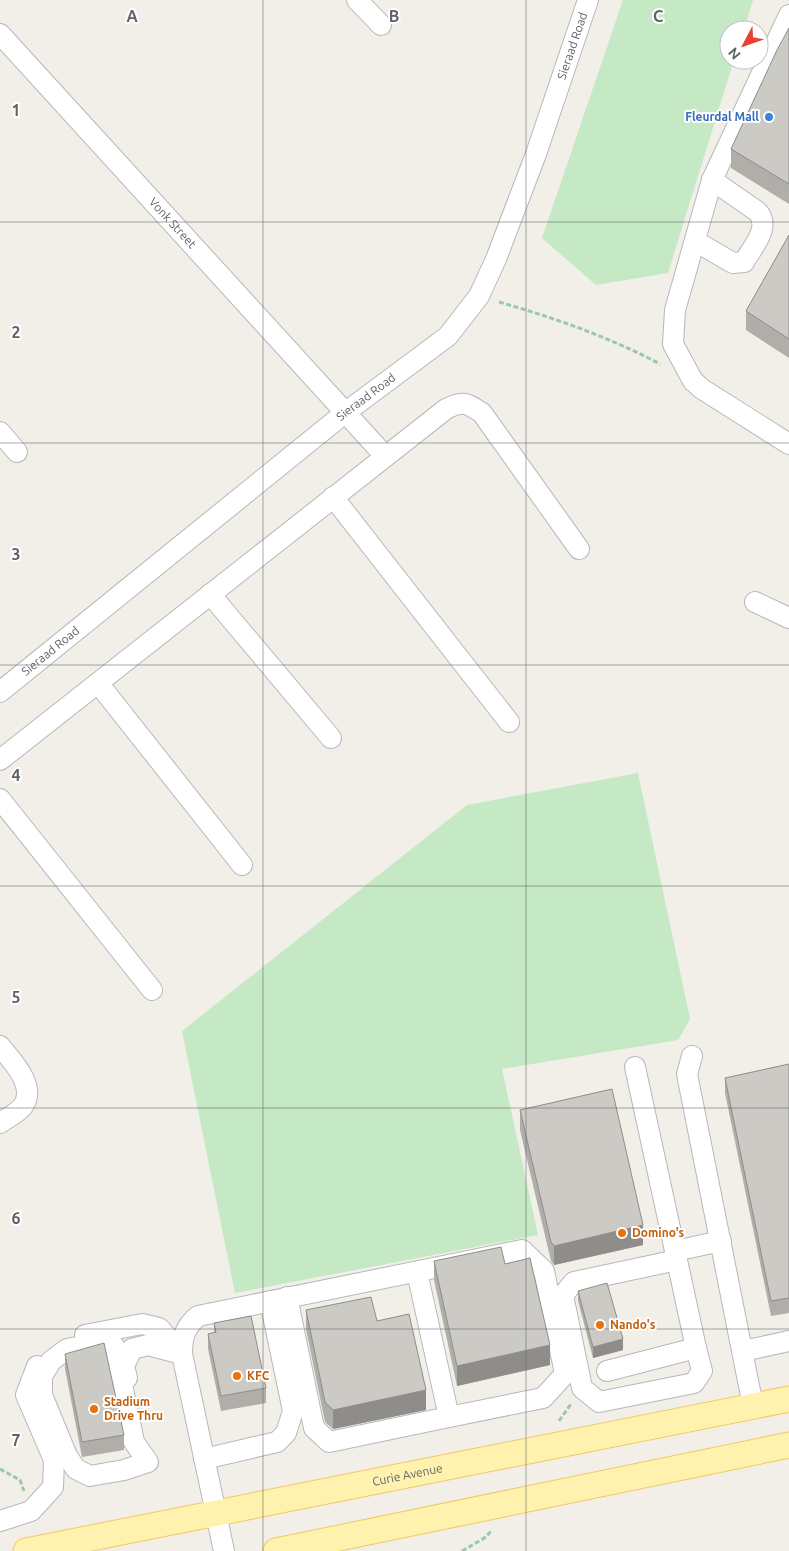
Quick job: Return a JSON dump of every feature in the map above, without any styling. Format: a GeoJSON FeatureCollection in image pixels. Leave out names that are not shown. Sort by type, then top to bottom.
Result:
{"type":"FeatureCollection","features":[{"type":"Feature","properties":{"kind":"main road"},"geometry":{"type":"LineString","coordinates":[[753,1406],[789,1393]]}},
{"type":"Feature","properties":{"kind":"main road","name":"Curie Avenue"},"geometry":{"type":"LineString","coordinates":[[26,1551],[789,1399]]}},
{"type":"Feature","properties":{"kind":"main road"},"geometry":{"type":"LineString","coordinates":[[276,1551],[789,1445]]}},
{"type":"Feature","properties":{"kind":"street"},"geometry":{"type":"LineString","coordinates":[[357,0],[381,25]]}},
{"type":"Feature","properties":{"kind":"street","name":"Sieraad Road"},"geometry":{"type":"LineString","coordinates":[[0,692],[346,412],[448,336],[479,296],[496,259],[536,154],[588,0]]}},
{"type":"Feature","properties":{"kind":"street"},"geometry":{"type":"LineString","coordinates":[[789,15],[712,180],[674,310],[673,344],[693,381],[724,404],[789,444]]}},
{"type":"Feature","properties":{"kind":"street","name":"Vonk Street"},"geometry":{"type":"LineString","coordinates":[[0,34],[385,456]]}},
{"type":"Feature","properties":{"kind":"street"},"geometry":{"type":"LineString","coordinates":[[695,241],[733,263],[740,263],[744,262],[763,230],[763,218],[758,212],[712,180]]}},
{"type":"Feature","properties":{"kind":"street"},"geometry":{"type":"LineString","coordinates":[[0,760],[385,456],[446,409],[459,402],[470,405],[482,413],[579,550]]}},
{"type":"Feature","properties":{"kind":"street"},"geometry":{"type":"LineString","coordinates":[[0,432],[17,452]]}},
{"type":"Feature","properties":{"kind":"street"},"geometry":{"type":"LineString","coordinates":[[333,498],[509,722]]}},
{"type":"Feature","properties":{"kind":"street"},"geometry":{"type":"LineString","coordinates":[[210,594],[331,738]]}},
{"type":"Feature","properties":{"kind":"street"},"geometry":{"type":"LineString","coordinates":[[755,602],[789,618]]}},
{"type":"Feature","properties":{"kind":"street"},"geometry":{"type":"LineString","coordinates":[[98,683],[242,864]]}},
{"type":"Feature","properties":{"kind":"street"},"geometry":{"type":"LineString","coordinates":[[0,799],[152,990]]}},
{"type":"Feature","properties":{"kind":"street"},"geometry":{"type":"LineString","coordinates":[[0,1046],[16,1067],[27,1087],[27,1097],[22,1107],[0,1123]]}},
{"type":"Feature","properties":{"kind":"street"},"geometry":{"type":"LineString","coordinates":[[692,1056],[687,1074],[753,1406]]}},
{"type":"Feature","properties":{"kind":"street"},"geometry":{"type":"LineString","coordinates":[[635,1067],[676,1255],[696,1348],[702,1371],[694,1383],[599,1402],[582,1388],[563,1295],[574,1282],[676,1255],[721,1241]]}},
{"type":"Feature","properties":{"kind":"street"},"geometry":{"type":"LineString","coordinates":[[224,1551],[182,1354],[182,1342],[186,1329],[198,1316],[279,1299],[417,1272],[522,1250],[544,1271],[565,1374],[543,1398],[328,1442],[314,1428],[279,1299]]}},
{"type":"Feature","properties":{"kind":"street"},"geometry":{"type":"LineString","coordinates":[[417,1272],[449,1417]]}},
{"type":"Feature","properties":{"kind":"street"},"geometry":{"type":"LineString","coordinates":[[204,1459],[277,1442],[286,1433],[291,1422],[292,1400],[279,1299]]}},
{"type":"Feature","properties":{"kind":"street"},"geometry":{"type":"LineString","coordinates":[[104,1331],[117,1342],[148,1462],[139,1477],[88,1488],[72,1480],[54,1460],[26,1395],[33,1373],[48,1347],[59,1340],[104,1331],[142,1324],[159,1328],[182,1354]]}},
{"type":"Feature","properties":{"kind":"street"},"geometry":{"type":"LineString","coordinates":[[743,1351],[789,1341]]}},
{"type":"Feature","properties":{"kind":"street"},"geometry":{"type":"LineString","coordinates":[[104,1342],[114,1346],[134,1442],[148,1462],[124,1470],[90,1476],[76,1469],[67,1456],[42,1396],[42,1376],[51,1361],[67,1350],[104,1342]]}},
{"type":"Feature","properties":{"kind":"street"},"geometry":{"type":"LineString","coordinates":[[124,1366],[132,1349],[148,1345],[182,1354]]}},
{"type":"Feature","properties":{"kind":"street"},"geometry":{"type":"LineString","coordinates":[[607,1370],[696,1348]]}},
{"type":"Feature","properties":{"kind":"street"},"geometry":{"type":"LineString","coordinates":[[0,1521],[31,1511],[53,1487],[54,1460]]}},
{"type":"Feature","properties":{"kind":"path"},"geometry":{"type":"LineString","coordinates":[[479,296],[560,320],[633,349],[693,381]]}},
{"type":"Feature","properties":{"kind":"green space"},"geometry":{"type":"Polygon","coordinates":[[[623,0],[753,0],[747,20],[719,20],[719,70],[731,70],[668,273],[596,285],[542,238],[623,0]]]}},
{"type":"Feature","properties":{"kind":"green space"},"geometry":{"type":"Polygon","coordinates":[[[638,773],[690,1019],[678,1040],[502,1069],[538,1235],[235,1293],[182,1031],[467,805],[638,773]]]}},
{"type":"Feature","properties":{"kind":"building","name":"Fleurdal Mall"},"geometry":{"type":"Polygon","coordinates":[[[789,28],[789,184],[731,149],[789,28]]]}},
{"type":"Feature","properties":{"kind":"building"},"geometry":{"type":"Polygon","coordinates":[[[789,235],[789,339],[746,311],[789,235]]]}},
{"type":"Feature","properties":{"kind":"building"},"geometry":{"type":"Polygon","coordinates":[[[789,1064],[789,1298],[771,1301],[725,1078],[789,1064]]]}},
{"type":"Feature","properties":{"kind":"building"},"geometry":{"type":"Polygon","coordinates":[[[612,1089],[643,1225],[554,1246],[551,1242],[520,1110],[612,1089]]]}},
{"type":"Feature","properties":{"kind":"building"},"geometry":{"type":"Polygon","coordinates":[[[501,1247],[505,1264],[530,1258],[550,1345],[457,1366],[434,1261],[501,1247]]]}},
{"type":"Feature","properties":{"kind":"building","name":"Nando's"},"geometry":{"type":"Polygon","coordinates":[[[607,1283],[623,1339],[593,1347],[578,1291],[607,1283]]]}},
{"type":"Feature","properties":{"kind":"building"},"geometry":{"type":"Polygon","coordinates":[[[371,1297],[377,1321],[409,1314],[426,1390],[333,1410],[325,1402],[306,1310],[371,1297]]]}},
{"type":"Feature","properties":{"kind":"building","name":"KFC"},"geometry":{"type":"Polygon","coordinates":[[[251,1316],[266,1388],[221,1396],[208,1334],[216,1332],[214,1323],[251,1316]]]}},
{"type":"Feature","properties":{"kind":"building","name":"Stadium Drive Thru"},"geometry":{"type":"Polygon","coordinates":[[[104,1343],[124,1435],[82,1442],[65,1354],[104,1343]]]}},
{"type":"Feature","properties":{"kind":"place","name":"Fleurdal Mall"},"geometry":{"type":"Point","coordinates":[769,117]}},
{"type":"Feature","properties":{"kind":"place","name":"Domino's"},"geometry":{"type":"Point","coordinates":[622,1233]}},
{"type":"Feature","properties":{"kind":"place","name":"Nando's"},"geometry":{"type":"Point","coordinates":[600,1325]}},
{"type":"Feature","properties":{"kind":"place","name":"KFC"},"geometry":{"type":"Point","coordinates":[237,1376]}},
{"type":"Feature","properties":{"kind":"place","name":"Stadium Drive Thru"},"geometry":{"type":"Point","coordinates":[94,1409]}}]}
